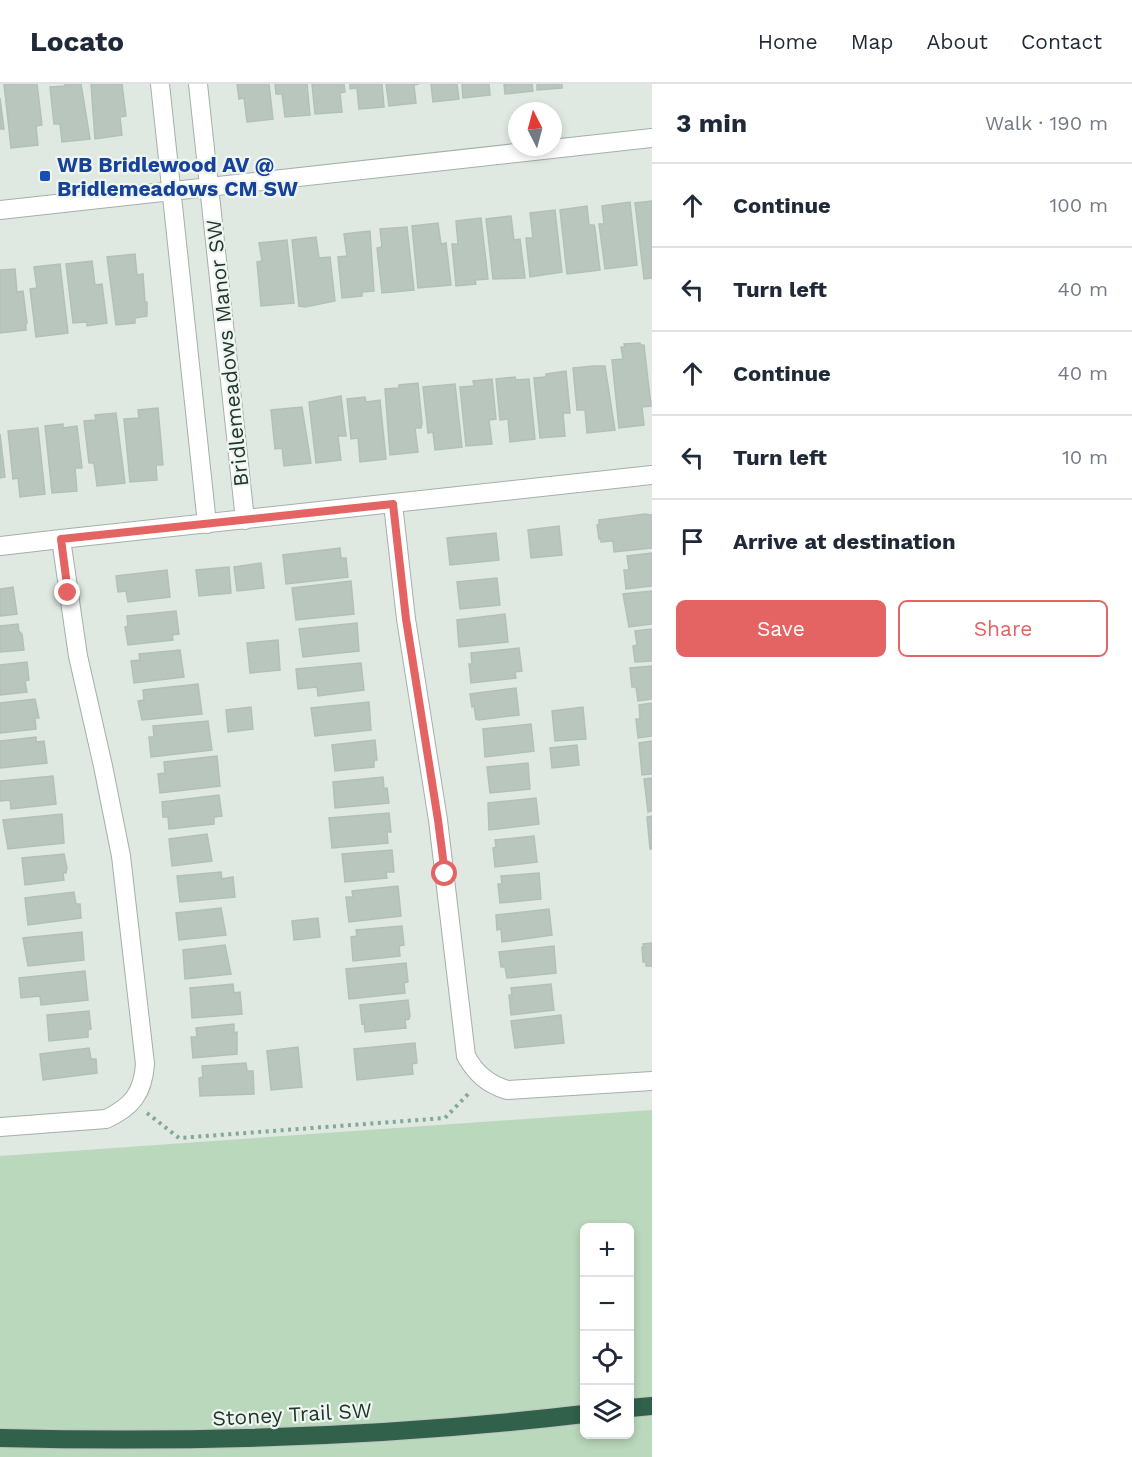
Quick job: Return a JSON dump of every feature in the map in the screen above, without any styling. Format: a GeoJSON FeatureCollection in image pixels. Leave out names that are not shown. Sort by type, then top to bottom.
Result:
{"type":"FeatureCollection","features":[{"type":"Feature","properties":{"kind":"highway"},"geometry":{"type":"LineString","coordinates":[[634,1408],[652,1406]]}},
{"type":"Feature","properties":{"kind":"highway","name":"Stoney Trail SW"},"geometry":{"type":"LineString","coordinates":[[0,1438],[98,1441],[230,1440],[365,1434],[580,1414]]}},
{"type":"Feature","properties":{"kind":"street","name":"Bridlemeadows Manor SW"},"geometry":{"type":"LineString","coordinates":[[159,84],[207,524]]}},
{"type":"Feature","properties":{"kind":"street","name":"Bridlemeadows Manor SW"},"geometry":{"type":"LineString","coordinates":[[198,84],[238,520]]}},
{"type":"Feature","properties":{"kind":"street"},"geometry":{"type":"LineString","coordinates":[[0,210],[652,138]]}},
{"type":"Feature","properties":{"kind":"street"},"geometry":{"type":"LineString","coordinates":[[0,546],[652,476]]}},
{"type":"Feature","properties":{"kind":"street"},"geometry":{"type":"LineString","coordinates":[[393,504],[406,619],[438,820],[464,1048],[471,1066],[482,1078],[498,1088],[517,1091],[652,1081]]}},
{"type":"Feature","properties":{"kind":"street"},"geometry":{"type":"LineString","coordinates":[[0,1127],[106,1119],[121,1111],[132,1101],[141,1086],[145,1064],[125,886],[112,810],[78,656],[61,539]]}},
{"type":"Feature","properties":{"kind":"path"},"geometry":{"type":"LineString","coordinates":[[132,1101],[179,1138],[445,1118],[482,1078]]}},
{"type":"Feature","properties":{"kind":"green space"},"geometry":{"type":"Polygon","coordinates":[[[652,1110],[652,1457],[0,1457],[0,1156],[652,1110]]]}},
{"type":"Feature","properties":{"kind":"building"},"geometry":{"type":"Polygon","coordinates":[[[4,84],[37,84],[42,125],[36,126],[38,145],[11,148],[4,84]]]}},
{"type":"Feature","properties":{"kind":"building"},"geometry":{"type":"Polygon","coordinates":[[[65,84],[81,84],[90,139],[62,142],[60,124],[54,124],[50,87],[65,86],[65,84]]]}},
{"type":"Feature","properties":{"kind":"building"},"geometry":{"type":"Polygon","coordinates":[[[91,84],[122,84],[126,116],[120,117],[122,135],[95,139],[91,84]]]}},
{"type":"Feature","properties":{"kind":"building"},"geometry":{"type":"Polygon","coordinates":[[[237,84],[269,84],[273,119],[247,122],[244,98],[239,99],[237,84]]]}},
{"type":"Feature","properties":{"kind":"building"},"geometry":{"type":"Polygon","coordinates":[[[275,84],[307,84],[310,115],[285,117],[282,94],[276,94],[275,84]]]}},
{"type":"Feature","properties":{"kind":"building"},"geometry":{"type":"Polygon","coordinates":[[[312,84],[344,84],[345,92],[340,93],[342,112],[315,114],[312,84]]]}},
{"type":"Feature","properties":{"kind":"building"},"geometry":{"type":"Polygon","coordinates":[[[350,84],[382,84],[384,107],[359,109],[357,88],[350,89],[350,84]]]}},
{"type":"Feature","properties":{"kind":"building"},"geometry":{"type":"Polygon","coordinates":[[[386,84],[419,84],[414,85],[416,103],[389,106],[386,84]]]}},
{"type":"Feature","properties":{"kind":"building"},"geometry":{"type":"Polygon","coordinates":[[[431,84],[457,84],[459,99],[433,102],[431,84]]]}},
{"type":"Feature","properties":{"kind":"building"},"geometry":{"type":"Polygon","coordinates":[[[462,84],[489,84],[490,95],[463,98],[462,84]]]}},
{"type":"Feature","properties":{"kind":"building"},"geometry":{"type":"Polygon","coordinates":[[[504,84],[532,84],[533,91],[505,94],[504,84]]]}},
{"type":"Feature","properties":{"kind":"building"},"geometry":{"type":"Polygon","coordinates":[[[537,84],[562,84],[562,88],[537,90],[537,84]]]}},
{"type":"Feature","properties":{"kind":"building"},"geometry":{"type":"Polygon","coordinates":[[[0,98],[4,129],[0,129],[0,98]]]}},
{"type":"Feature","properties":{"kind":"building"},"geometry":{"type":"Polygon","coordinates":[[[652,201],[652,278],[644,279],[635,203],[652,201]]]}},
{"type":"Feature","properties":{"kind":"building"},"geometry":{"type":"Polygon","coordinates":[[[630,202],[637,265],[605,269],[599,224],[604,224],[602,206],[630,202]]]}},
{"type":"Feature","properties":{"kind":"building"},"geometry":{"type":"Polygon","coordinates":[[[587,206],[589,225],[594,225],[595,229],[600,270],[567,274],[560,210],[587,206]]]}},
{"type":"Feature","properties":{"kind":"building"},"geometry":{"type":"Polygon","coordinates":[[[555,210],[562,272],[530,277],[526,238],[533,238],[530,213],[555,210]]]}},
{"type":"Feature","properties":{"kind":"building"},"geometry":{"type":"Polygon","coordinates":[[[511,216],[514,240],[520,239],[525,278],[493,279],[486,219],[511,216]]]}},
{"type":"Feature","properties":{"kind":"building"},"geometry":{"type":"Polygon","coordinates":[[[481,218],[488,279],[475,280],[476,284],[456,286],[452,244],[458,244],[456,221],[481,218]]]}},
{"type":"Feature","properties":{"kind":"building"},"geometry":{"type":"Polygon","coordinates":[[[438,223],[441,244],[446,243],[451,285],[418,288],[412,226],[438,223]]]}},
{"type":"Feature","properties":{"kind":"building"},"geometry":{"type":"Polygon","coordinates":[[[407,227],[414,290],[382,293],[377,248],[382,247],[380,229],[407,227]]]}},
{"type":"Feature","properties":{"kind":"building"},"geometry":{"type":"Polygon","coordinates":[[[370,231],[374,291],[362,292],[362,296],[342,298],[338,257],[347,256],[344,234],[370,231]]]}},
{"type":"Feature","properties":{"kind":"building"},"geometry":{"type":"Polygon","coordinates":[[[316,237],[319,258],[330,257],[335,301],[305,307],[299,306],[292,240],[316,237]]]}},
{"type":"Feature","properties":{"kind":"building"},"geometry":{"type":"Polygon","coordinates":[[[287,240],[294,303],[261,306],[257,262],[262,261],[259,243],[287,240]]]}},
{"type":"Feature","properties":{"kind":"building"},"geometry":{"type":"Polygon","coordinates":[[[135,254],[137,275],[143,274],[147,316],[135,318],[135,323],[116,325],[107,257],[135,254]]]}},
{"type":"Feature","properties":{"kind":"building"},"geometry":{"type":"Polygon","coordinates":[[[92,261],[95,285],[102,284],[107,323],[87,326],[87,322],[73,323],[66,264],[92,261]]]}},
{"type":"Feature","properties":{"kind":"building"},"geometry":{"type":"Polygon","coordinates":[[[60,264],[68,333],[36,337],[30,289],[37,288],[34,267],[60,264]]]}},
{"type":"Feature","properties":{"kind":"building"},"geometry":{"type":"Polygon","coordinates":[[[15,269],[17,292],[23,291],[26,330],[0,333],[0,270],[15,269]]]}},
{"type":"Feature","properties":{"kind":"building"},"geometry":{"type":"Polygon","coordinates":[[[624,344],[644,345],[651,406],[642,407],[644,425],[619,428],[612,360],[623,359],[621,347],[625,347],[624,344]]]}},
{"type":"Feature","properties":{"kind":"building"},"geometry":{"type":"Polygon","coordinates":[[[605,366],[615,430],[587,433],[585,410],[577,410],[573,368],[605,366]]]}},
{"type":"Feature","properties":{"kind":"building"},"geometry":{"type":"Polygon","coordinates":[[[566,371],[570,413],[563,413],[565,436],[540,438],[534,378],[566,371]]]}},
{"type":"Feature","properties":{"kind":"building"},"geometry":{"type":"Polygon","coordinates":[[[515,377],[516,380],[529,379],[535,439],[510,442],[508,419],[500,420],[496,379],[515,377]]]}},
{"type":"Feature","properties":{"kind":"building"},"geometry":{"type":"Polygon","coordinates":[[[492,379],[496,419],[489,420],[492,444],[466,446],[460,387],[474,386],[473,381],[492,379]]]}},
{"type":"Feature","properties":{"kind":"building"},"geometry":{"type":"Polygon","coordinates":[[[418,383],[422,423],[421,428],[415,428],[418,452],[390,455],[385,389],[418,383]]]}},
{"type":"Feature","properties":{"kind":"building"},"geometry":{"type":"Polygon","coordinates":[[[455,384],[462,447],[435,450],[433,432],[428,433],[423,387],[455,384]]]}},
{"type":"Feature","properties":{"kind":"building"},"geometry":{"type":"Polygon","coordinates":[[[341,396],[346,436],[338,436],[341,460],[316,463],[309,402],[341,396]]]}},
{"type":"Feature","properties":{"kind":"building"},"geometry":{"type":"Polygon","coordinates":[[[365,397],[366,402],[380,400],[386,459],[360,462],[358,438],[351,439],[347,399],[365,397]]]}},
{"type":"Feature","properties":{"kind":"building"},"geometry":{"type":"Polygon","coordinates":[[[302,407],[311,463],[284,466],[282,448],[275,449],[271,410],[302,407]]]}},
{"type":"Feature","properties":{"kind":"building"},"geometry":{"type":"Polygon","coordinates":[[[158,408],[163,465],[156,465],[157,480],[130,482],[124,419],[139,418],[138,410],[158,408]]]}},
{"type":"Feature","properties":{"kind":"building"},"geometry":{"type":"Polygon","coordinates":[[[116,413],[125,483],[97,486],[94,463],[89,463],[84,421],[96,420],[95,415],[116,413]]]}},
{"type":"Feature","properties":{"kind":"building"},"geometry":{"type":"Polygon","coordinates":[[[63,424],[63,428],[77,426],[82,468],[75,468],[77,491],[52,493],[45,426],[63,424]]]}},
{"type":"Feature","properties":{"kind":"building"},"geometry":{"type":"Polygon","coordinates":[[[38,428],[45,494],[20,497],[18,478],[13,479],[8,431],[38,428]]]}},
{"type":"Feature","properties":{"kind":"building"},"geometry":{"type":"Polygon","coordinates":[[[0,434],[5,477],[0,478],[0,434]]]}},
{"type":"Feature","properties":{"kind":"building"},"geometry":{"type":"Polygon","coordinates":[[[652,515],[652,548],[614,552],[613,541],[601,542],[599,539],[597,525],[599,525],[599,520],[652,515]]]}},
{"type":"Feature","properties":{"kind":"building"},"geometry":{"type":"Polygon","coordinates":[[[559,526],[562,555],[531,558],[528,530],[559,526]]]}},
{"type":"Feature","properties":{"kind":"building"},"geometry":{"type":"Polygon","coordinates":[[[496,533],[499,560],[450,565],[447,538],[496,533]]]}},
{"type":"Feature","properties":{"kind":"building"},"geometry":{"type":"Polygon","coordinates":[[[340,548],[341,558],[346,558],[348,577],[286,584],[283,555],[340,548]]]}},
{"type":"Feature","properties":{"kind":"building"},"geometry":{"type":"Polygon","coordinates":[[[652,553],[652,586],[626,589],[624,570],[629,570],[627,556],[652,553]]]}},
{"type":"Feature","properties":{"kind":"building"},"geometry":{"type":"Polygon","coordinates":[[[261,563],[264,588],[237,591],[234,567],[261,563]]]}},
{"type":"Feature","properties":{"kind":"building"},"geometry":{"type":"Polygon","coordinates":[[[229,567],[231,593],[199,596],[196,570],[229,567]]]}},
{"type":"Feature","properties":{"kind":"building"},"geometry":{"type":"Polygon","coordinates":[[[167,570],[170,597],[128,602],[126,591],[118,592],[116,576],[167,570]]]}},
{"type":"Feature","properties":{"kind":"building"},"geometry":{"type":"Polygon","coordinates":[[[497,578],[500,605],[460,609],[457,582],[497,578]]]}},
{"type":"Feature","properties":{"kind":"building"},"geometry":{"type":"Polygon","coordinates":[[[351,581],[354,614],[296,620],[292,588],[351,581]]]}},
{"type":"Feature","properties":{"kind":"building"},"geometry":{"type":"Polygon","coordinates":[[[13,587],[17,614],[0,616],[0,589],[13,587]]]}},
{"type":"Feature","properties":{"kind":"building"},"geometry":{"type":"Polygon","coordinates":[[[652,591],[652,624],[629,627],[623,594],[652,591]]]}},
{"type":"Feature","properties":{"kind":"building"},"geometry":{"type":"Polygon","coordinates":[[[176,611],[179,634],[172,635],[173,640],[128,645],[125,627],[128,626],[127,616],[176,611]]]}},
{"type":"Feature","properties":{"kind":"building"},"geometry":{"type":"Polygon","coordinates":[[[505,614],[508,642],[459,647],[457,620],[505,614]]]}},
{"type":"Feature","properties":{"kind":"building"},"geometry":{"type":"Polygon","coordinates":[[[357,623],[359,651],[303,657],[299,629],[357,623]]]}},
{"type":"Feature","properties":{"kind":"building"},"geometry":{"type":"Polygon","coordinates":[[[18,624],[24,650],[0,652],[0,626],[18,624]]]}},
{"type":"Feature","properties":{"kind":"building"},"geometry":{"type":"Polygon","coordinates":[[[652,629],[652,661],[635,662],[633,646],[637,645],[635,631],[652,629]]]}},
{"type":"Feature","properties":{"kind":"building"},"geometry":{"type":"Polygon","coordinates":[[[278,640],[280,670],[250,673],[247,643],[278,640]]]}},
{"type":"Feature","properties":{"kind":"building"},"geometry":{"type":"Polygon","coordinates":[[[519,648],[522,671],[515,672],[516,678],[471,683],[469,664],[472,664],[471,653],[519,648]]]}},
{"type":"Feature","properties":{"kind":"building"},"geometry":{"type":"Polygon","coordinates":[[[180,650],[184,677],[134,683],[131,661],[140,660],[139,654],[180,650]]]}},
{"type":"Feature","properties":{"kind":"building"},"geometry":{"type":"Polygon","coordinates":[[[27,662],[29,680],[25,681],[27,692],[0,695],[0,665],[27,662]]]}},
{"type":"Feature","properties":{"kind":"building"},"geometry":{"type":"Polygon","coordinates":[[[361,663],[364,690],[318,696],[317,687],[298,689],[296,669],[361,663]]]}},
{"type":"Feature","properties":{"kind":"building"},"geometry":{"type":"Polygon","coordinates":[[[652,666],[652,699],[638,701],[636,687],[632,687],[630,668],[652,666]]]}},
{"type":"Feature","properties":{"kind":"building"},"geometry":{"type":"Polygon","coordinates":[[[198,684],[202,714],[142,720],[138,701],[144,700],[143,690],[198,684]]]}},
{"type":"Feature","properties":{"kind":"building"},"geometry":{"type":"Polygon","coordinates":[[[516,688],[519,715],[476,719],[470,694],[516,688]]]}},
{"type":"Feature","properties":{"kind":"building"},"geometry":{"type":"Polygon","coordinates":[[[35,699],[39,718],[35,718],[36,729],[0,733],[0,703],[35,699]]]}},
{"type":"Feature","properties":{"kind":"building"},"geometry":{"type":"Polygon","coordinates":[[[369,702],[371,730],[315,736],[311,708],[369,702]]]}},
{"type":"Feature","properties":{"kind":"building"},"geometry":{"type":"Polygon","coordinates":[[[652,703],[652,736],[638,738],[636,719],[640,719],[639,705],[652,703]]]}},
{"type":"Feature","properties":{"kind":"building"},"geometry":{"type":"Polygon","coordinates":[[[251,707],[253,729],[228,732],[226,710],[251,707]]]}},
{"type":"Feature","properties":{"kind":"building"},"geometry":{"type":"Polygon","coordinates":[[[583,707],[586,739],[555,741],[552,711],[583,707]]]}},
{"type":"Feature","properties":{"kind":"building"},"geometry":{"type":"Polygon","coordinates":[[[208,721],[212,750],[151,757],[149,737],[154,737],[153,726],[208,721]]]}},
{"type":"Feature","properties":{"kind":"building"},"geometry":{"type":"Polygon","coordinates":[[[531,724],[534,751],[485,757],[483,729],[531,724]]]}},
{"type":"Feature","properties":{"kind":"building"},"geometry":{"type":"Polygon","coordinates":[[[36,737],[36,742],[44,741],[47,763],[0,768],[0,741],[36,737]]]}},
{"type":"Feature","properties":{"kind":"building"},"geometry":{"type":"Polygon","coordinates":[[[375,740],[377,760],[374,760],[374,767],[335,771],[332,745],[375,740]]]}},
{"type":"Feature","properties":{"kind":"building"},"geometry":{"type":"Polygon","coordinates":[[[652,741],[652,774],[642,775],[639,743],[652,741]]]}},
{"type":"Feature","properties":{"kind":"building"},"geometry":{"type":"Polygon","coordinates":[[[577,745],[579,765],[552,768],[550,748],[577,745]]]}},
{"type":"Feature","properties":{"kind":"building"},"geometry":{"type":"Polygon","coordinates":[[[217,756],[220,786],[160,793],[158,774],[165,773],[164,762],[217,756]]]}},
{"type":"Feature","properties":{"kind":"building"},"geometry":{"type":"Polygon","coordinates":[[[528,763],[530,789],[490,793],[487,767],[528,763]]]}},
{"type":"Feature","properties":{"kind":"building"},"geometry":{"type":"Polygon","coordinates":[[[53,776],[56,804],[11,809],[10,800],[0,801],[0,781],[53,776]]]}},
{"type":"Feature","properties":{"kind":"building"},"geometry":{"type":"Polygon","coordinates":[[[383,777],[389,803],[335,808],[333,782],[383,777]]]}},
{"type":"Feature","properties":{"kind":"building"},"geometry":{"type":"Polygon","coordinates":[[[652,778],[652,811],[648,812],[644,779],[652,778]]]}},
{"type":"Feature","properties":{"kind":"building"},"geometry":{"type":"Polygon","coordinates":[[[219,795],[222,816],[214,817],[214,824],[169,829],[168,817],[163,817],[162,802],[219,795]]]}},
{"type":"Feature","properties":{"kind":"building"},"geometry":{"type":"Polygon","coordinates":[[[536,798],[539,824],[489,830],[488,803],[536,798]]]}},
{"type":"Feature","properties":{"kind":"building"},"geometry":{"type":"Polygon","coordinates":[[[389,813],[391,832],[387,832],[388,843],[332,848],[329,818],[389,813]]]}},
{"type":"Feature","properties":{"kind":"building"},"geometry":{"type":"Polygon","coordinates":[[[62,814],[64,843],[8,849],[3,820],[62,814]]]}},
{"type":"Feature","properties":{"kind":"building"},"geometry":{"type":"Polygon","coordinates":[[[652,816],[652,849],[650,849],[647,817],[652,816]]]}},
{"type":"Feature","properties":{"kind":"building"},"geometry":{"type":"Polygon","coordinates":[[[207,834],[212,861],[172,866],[169,839],[207,834]]]}},
{"type":"Feature","properties":{"kind":"building"},"geometry":{"type":"Polygon","coordinates":[[[534,836],[537,862],[495,867],[493,848],[496,847],[495,840],[534,836]]]}},
{"type":"Feature","properties":{"kind":"building"},"geometry":{"type":"Polygon","coordinates":[[[392,850],[394,872],[386,872],[387,878],[345,882],[342,854],[392,850]]]}},
{"type":"Feature","properties":{"kind":"building"},"geometry":{"type":"Polygon","coordinates":[[[64,854],[67,868],[66,873],[63,873],[64,880],[25,885],[22,858],[64,854]]]}},
{"type":"Feature","properties":{"kind":"building"},"geometry":{"type":"Polygon","coordinates":[[[221,872],[222,879],[233,877],[235,897],[180,902],[177,876],[221,872]]]}},
{"type":"Feature","properties":{"kind":"building"},"geometry":{"type":"Polygon","coordinates":[[[539,873],[541,899],[500,903],[498,884],[502,884],[501,876],[539,873]]]}},
{"type":"Feature","properties":{"kind":"building"},"geometry":{"type":"Polygon","coordinates":[[[398,886],[401,916],[349,922],[346,897],[353,897],[352,891],[398,886]]]}},
{"type":"Feature","properties":{"kind":"building"},"geometry":{"type":"Polygon","coordinates":[[[74,892],[76,904],[80,904],[81,918],[28,925],[25,898],[74,892]]]}},
{"type":"Feature","properties":{"kind":"building"},"geometry":{"type":"Polygon","coordinates":[[[221,908],[226,935],[179,940],[176,913],[221,908]]]}},
{"type":"Feature","properties":{"kind":"building"},"geometry":{"type":"Polygon","coordinates":[[[549,909],[552,935],[502,942],[501,929],[497,930],[496,915],[549,909]]]}},
{"type":"Feature","properties":{"kind":"building"},"geometry":{"type":"Polygon","coordinates":[[[318,918],[320,937],[294,940],[292,921],[318,918]]]}},
{"type":"Feature","properties":{"kind":"building"},"geometry":{"type":"Polygon","coordinates":[[[402,926],[404,945],[399,946],[400,956],[353,961],[351,937],[357,936],[356,930],[402,926]]]}},
{"type":"Feature","properties":{"kind":"building"},"geometry":{"type":"Polygon","coordinates":[[[82,932],[84,960],[28,966],[23,938],[82,932]]]}},
{"type":"Feature","properties":{"kind":"building"},"geometry":{"type":"Polygon","coordinates":[[[652,943],[652,966],[646,966],[646,962],[643,962],[642,947],[644,947],[643,944],[652,943]]]}},
{"type":"Feature","properties":{"kind":"building"},"geometry":{"type":"Polygon","coordinates":[[[225,945],[231,974],[185,979],[183,950],[225,945]]]}},
{"type":"Feature","properties":{"kind":"building"},"geometry":{"type":"Polygon","coordinates":[[[554,946],[556,973],[507,978],[505,967],[501,967],[499,952],[554,946]]]}},
{"type":"Feature","properties":{"kind":"building"},"geometry":{"type":"Polygon","coordinates":[[[406,963],[408,982],[404,983],[405,993],[349,999],[346,969],[406,963]]]}},
{"type":"Feature","properties":{"kind":"building"},"geometry":{"type":"Polygon","coordinates":[[[85,971],[88,1000],[41,1005],[40,996],[21,998],[19,978],[85,971]]]}},
{"type":"Feature","properties":{"kind":"building"},"geometry":{"type":"Polygon","coordinates":[[[233,984],[234,993],[240,992],[242,1014],[192,1018],[190,988],[233,984]]]}},
{"type":"Feature","properties":{"kind":"building"},"geometry":{"type":"Polygon","coordinates":[[[551,984],[554,1010],[511,1015],[509,995],[512,995],[511,988],[551,984]]]}},
{"type":"Feature","properties":{"kind":"building"},"geometry":{"type":"Polygon","coordinates":[[[408,1000],[410,1016],[405,1020],[406,1028],[365,1032],[360,1005],[408,1000]]]}},
{"type":"Feature","properties":{"kind":"building"},"geometry":{"type":"Polygon","coordinates":[[[89,1011],[91,1029],[88,1030],[88,1037],[49,1041],[47,1015],[89,1011]]]}},
{"type":"Feature","properties":{"kind":"building"},"geometry":{"type":"Polygon","coordinates":[[[561,1015],[564,1043],[515,1048],[511,1021],[561,1015]]]}},
{"type":"Feature","properties":{"kind":"building"},"geometry":{"type":"Polygon","coordinates":[[[234,1024],[234,1033],[237,1032],[237,1054],[193,1058],[191,1037],[197,1037],[196,1028],[234,1024]]]}},
{"type":"Feature","properties":{"kind":"building"},"geometry":{"type":"Polygon","coordinates":[[[415,1043],[417,1063],[412,1064],[413,1074],[357,1080],[354,1049],[415,1043]]]}},
{"type":"Feature","properties":{"kind":"building"},"geometry":{"type":"Polygon","coordinates":[[[298,1047],[302,1087],[271,1090],[267,1051],[298,1047]]]}},
{"type":"Feature","properties":{"kind":"building"},"geometry":{"type":"Polygon","coordinates":[[[89,1048],[91,1059],[96,1059],[97,1073],[43,1080],[40,1054],[89,1048]]]}},
{"type":"Feature","properties":{"kind":"building"},"geometry":{"type":"Polygon","coordinates":[[[246,1063],[247,1071],[253,1071],[254,1094],[200,1096],[199,1078],[203,1077],[202,1066],[246,1063]]]}},
{"type":"Feature","properties":{"kind":"place","name":"WB Bridlewood AV @ Bridlemeadows CM SW"},"geometry":{"type":"Point","coordinates":[45,176]}},
{"type":"Feature","properties":{"kind":"route"},"geometry":{"type":"LineString","coordinates":[[68,593],[61,539],[393,504],[406,619],[445,874]]}}]}
